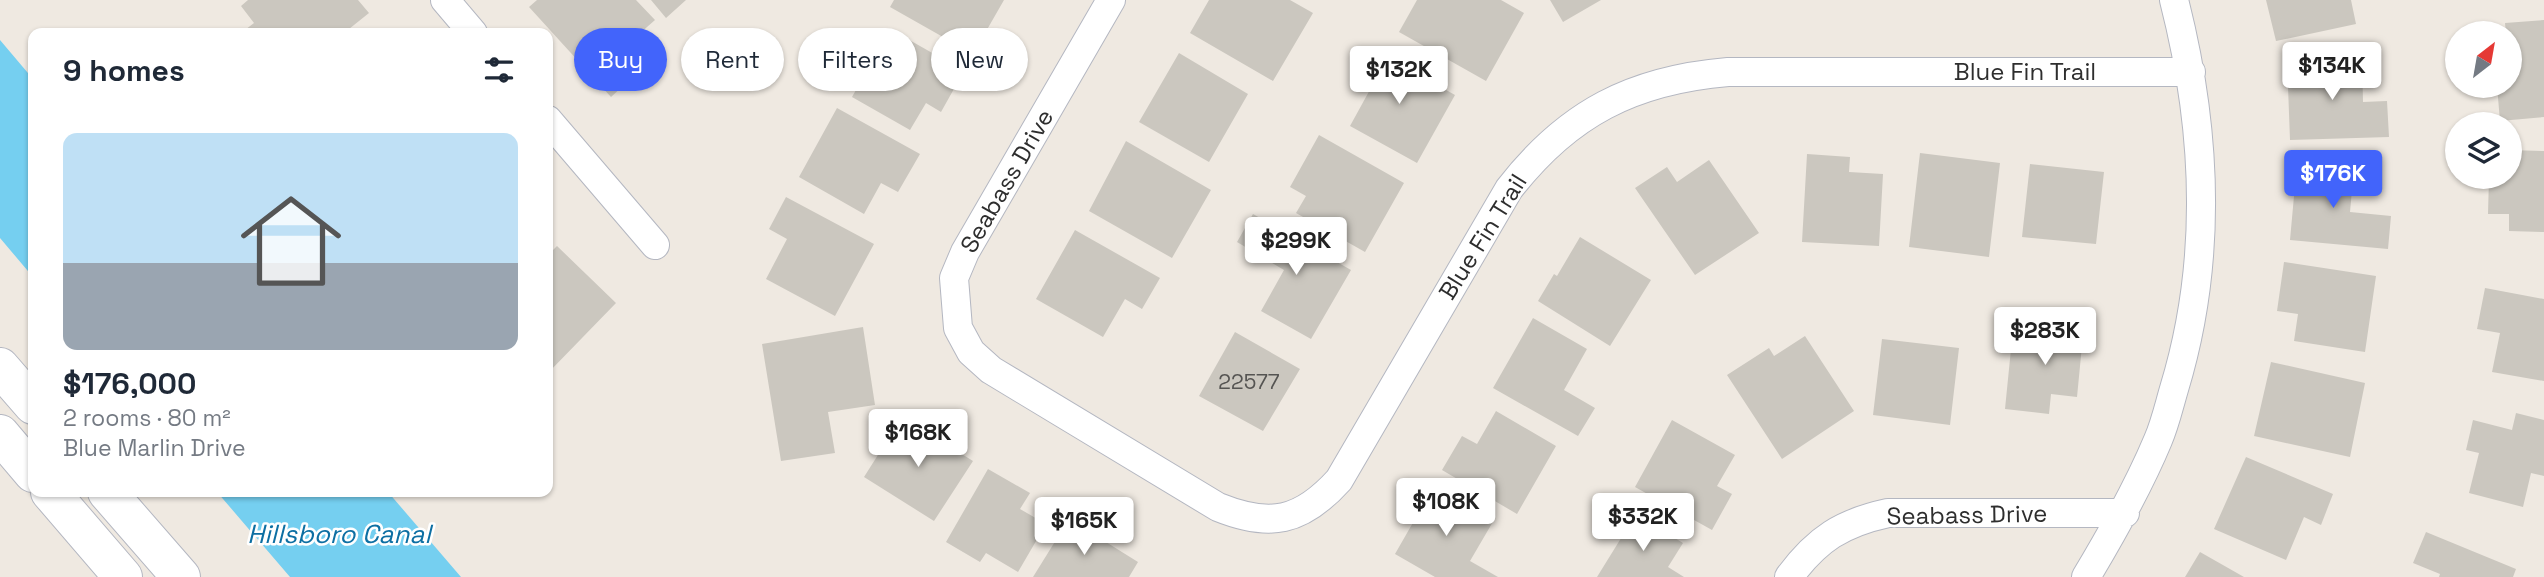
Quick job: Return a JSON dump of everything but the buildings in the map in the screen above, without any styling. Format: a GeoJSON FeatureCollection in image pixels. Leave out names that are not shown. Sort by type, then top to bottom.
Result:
{"type":"FeatureCollection","features":[{"type":"Feature","properties":{"kind":"main road"},"geometry":{"type":"LineString","coordinates":[[0,367],[28,399]]}},
{"type":"Feature","properties":{"kind":"main road"},"geometry":{"type":"LineString","coordinates":[[0,434],[28,466]]}},
{"type":"Feature","properties":{"kind":"main road"},"geometry":{"type":"LineString","coordinates":[[54,497],[123,577]]}},
{"type":"Feature","properties":{"kind":"main road"},"geometry":{"type":"LineString","coordinates":[[111,497],[181,577]]}},
{"type":"Feature","properties":{"kind":"street"},"geometry":{"type":"LineString","coordinates":[[445,0],[469,28]]}},
{"type":"Feature","properties":{"kind":"street","name":"Seabass Drive"},"geometry":{"type":"LineString","coordinates":[[956,291],[954,278],[965,252],[1111,0]]}},
{"type":"Feature","properties":{"kind":"street"},"geometry":{"type":"LineString","coordinates":[[2087,577],[2125,513],[2159,438],[2184,356],[2199,273],[2203,189],[2196,104],[2174,0]]}},
{"type":"Feature","properties":{"kind":"street","name":"Blue Fin Trail"},"geometry":{"type":"LineString","coordinates":[[956,291],[958,328],[971,352],[991,370],[1218,507],[1244,517],[1271,520],[1297,514],[1320,500],[1339,480],[1509,189],[1527,165],[1548,144],[1597,109],[1623,95],[1669,80],[1728,72],[2191,72]]}},
{"type":"Feature","properties":{"kind":"street"},"geometry":{"type":"LineString","coordinates":[[553,126],[655,245]]}},
{"type":"Feature","properties":{"kind":"street","name":"Seabass Drive"},"geometry":{"type":"LineString","coordinates":[[1789,577],[1803,558],[1821,541],[1842,527],[1864,518],[1888,513],[2125,513]]}},
{"type":"Feature","properties":{"kind":"water"},"geometry":{"type":"Polygon","coordinates":[[[0,40],[28,73],[28,271],[0,238],[0,40]]]}},
{"type":"Feature","properties":{"kind":"water","name":"Hillsboro Canal"},"geometry":{"type":"Polygon","coordinates":[[[221,497],[392,497],[461,577],[290,577],[221,497]]]}}]}
